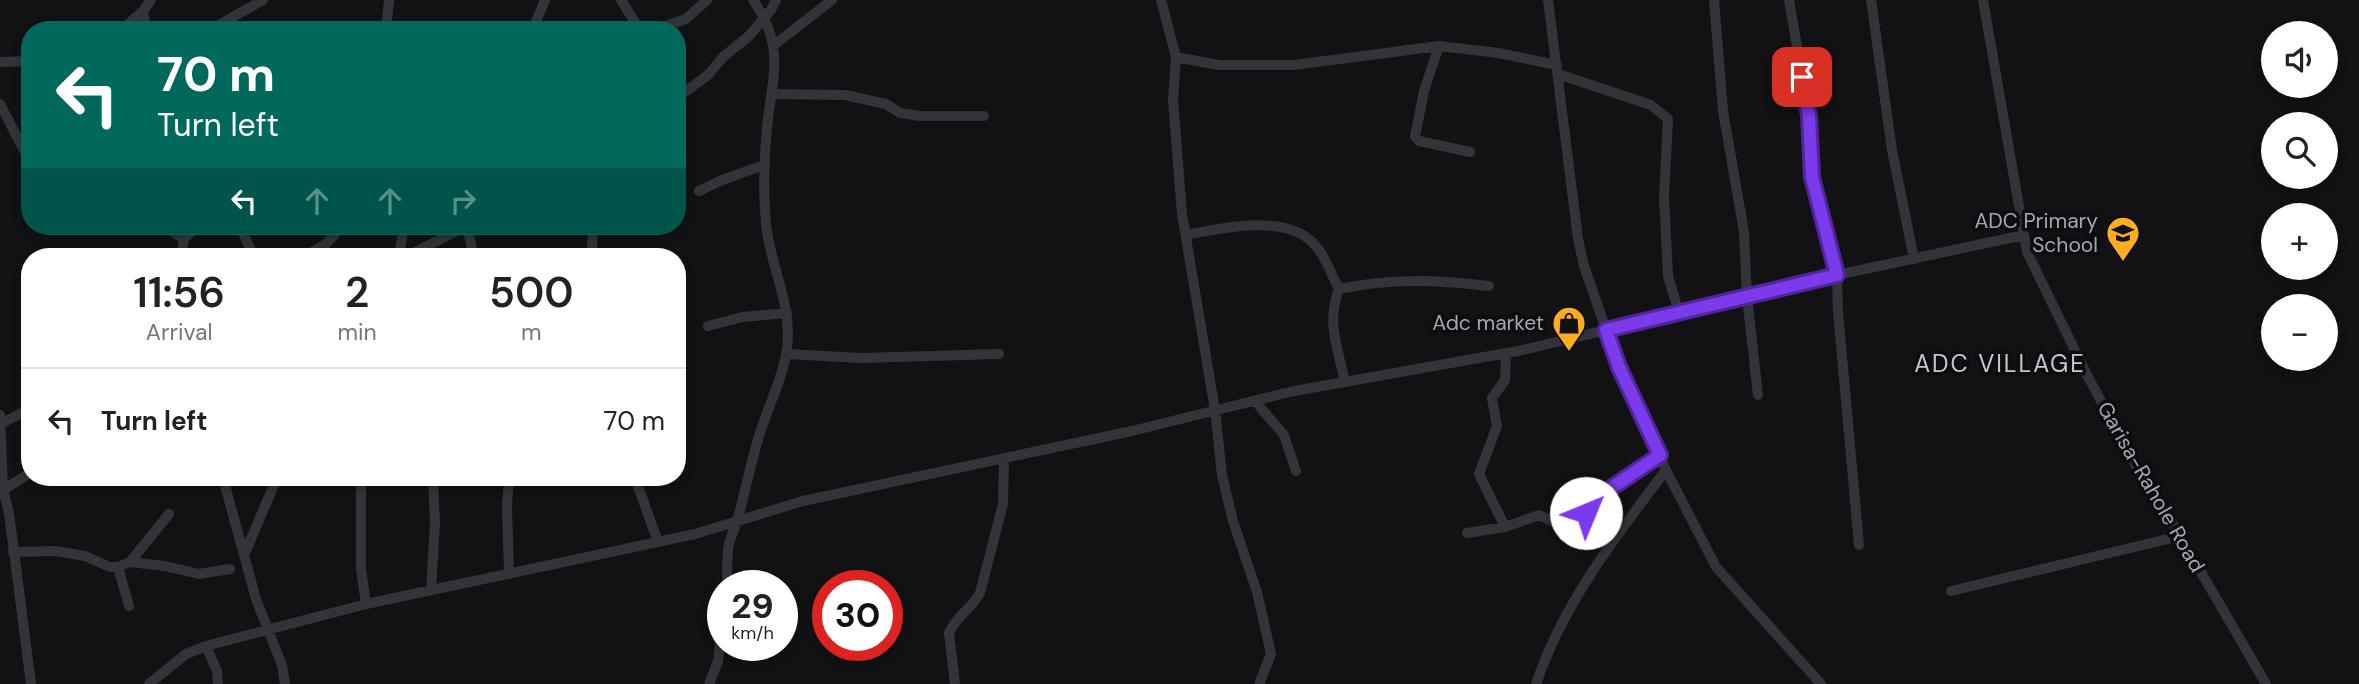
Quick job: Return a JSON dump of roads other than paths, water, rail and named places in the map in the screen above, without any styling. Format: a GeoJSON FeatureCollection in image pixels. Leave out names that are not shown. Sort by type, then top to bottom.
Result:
{"type":"FeatureCollection","features":[{"type":"Feature","properties":{"kind":"street"},"geometry":{"type":"LineString","coordinates":[[131,21],[151,0]]}},
{"type":"Feature","properties":{"kind":"street"},"geometry":{"type":"LineString","coordinates":[[226,21],[263,0]]}},
{"type":"Feature","properties":{"kind":"street"},"geometry":{"type":"LineString","coordinates":[[387,21],[389,0]]}},
{"type":"Feature","properties":{"kind":"street"},"geometry":{"type":"LineString","coordinates":[[536,21],[545,0]]}},
{"type":"Feature","properties":{"kind":"street"},"geometry":{"type":"LineString","coordinates":[[621,0],[634,21]]}},
{"type":"Feature","properties":{"kind":"street"},"geometry":{"type":"LineString","coordinates":[[680,21],[686,19],[707,0]]}},
{"type":"Feature","properties":{"kind":"street"},"geometry":{"type":"LineString","coordinates":[[728,570],[729,545],[759,435],[786,354],[787,313],[766,226],[764,165],[773,94],[774,45],[771,32],[753,0]]}},
{"type":"Feature","properties":{"kind":"street"},"geometry":{"type":"LineString","coordinates":[[686,91],[708,75],[723,57],[749,36],[776,0]]}},
{"type":"Feature","properties":{"kind":"street"},"geometry":{"type":"LineString","coordinates":[[774,45],[832,0]]}},
{"type":"Feature","properties":{"kind":"street"},"geometry":{"type":"LineString","coordinates":[[1161,0],[1176,57],[1172,100],[1186,235],[1226,493],[1257,592],[1271,654],[1259,684]]}},
{"type":"Feature","properties":{"kind":"street"},"geometry":{"type":"LineString","coordinates":[[1548,0],[1578,239],[1619,367],[1666,470],[1716,566],[1821,684]]}},
{"type":"Feature","properties":{"kind":"street"},"geometry":{"type":"LineString","coordinates":[[1714,0],[1723,111],[1744,232],[1747,298],[1758,395]]}},
{"type":"Feature","properties":{"kind":"street"},"geometry":{"type":"LineString","coordinates":[[1789,0],[1809,116],[1812,177],[1837,275],[1858,545]]}},
{"type":"Feature","properties":{"kind":"street"},"geometry":{"type":"LineString","coordinates":[[1871,0],[1892,150],[1914,259]]}},
{"type":"Feature","properties":{"kind":"street","name":"Garisa-Rahole Road"},"geometry":{"type":"LineString","coordinates":[[1983,0],[2027,252],[2087,375],[2136,466],[2266,684]]}},
{"type":"Feature","properties":{"kind":"street"},"geometry":{"type":"LineString","coordinates":[[143,11],[145,21]]}},
{"type":"Feature","properties":{"kind":"street"},"geometry":{"type":"LineString","coordinates":[[1176,57],[1218,65],[1294,65],[1439,46],[1498,52],[1557,69],[1651,105],[1668,119],[1664,197],[1668,276],[1679,313]]}},
{"type":"Feature","properties":{"kind":"street"},"geometry":{"type":"LineString","coordinates":[[1439,46],[1424,91],[1415,137],[1419,141],[1470,152]]}},
{"type":"Feature","properties":{"kind":"street"},"geometry":{"type":"LineString","coordinates":[[0,62],[21,61]]}},
{"type":"Feature","properties":{"kind":"street"},"geometry":{"type":"LineString","coordinates":[[773,94],[845,95],[886,104],[900,113],[920,116],[984,116]]}},
{"type":"Feature","properties":{"kind":"street"},"geometry":{"type":"LineString","coordinates":[[0,104],[21,145]]}},
{"type":"Feature","properties":{"kind":"street"},"geometry":{"type":"LineString","coordinates":[[699,191],[764,165]]}},
{"type":"Feature","properties":{"kind":"street"},"geometry":{"type":"LineString","coordinates":[[1186,235],[1226,227],[1287,229],[1313,242],[1339,289]]}},
{"type":"Feature","properties":{"kind":"street"},"geometry":{"type":"LineString","coordinates":[[178,235],[184,239]]}},
{"type":"Feature","properties":{"kind":"street"},"geometry":{"type":"LineString","coordinates":[[182,248],[184,239],[188,235]]}},
{"type":"Feature","properties":{"kind":"street"},"geometry":{"type":"LineString","coordinates":[[319,248],[334,235]]}},
{"type":"Feature","properties":{"kind":"street"},"geometry":{"type":"LineString","coordinates":[[423,248],[449,235]]}},
{"type":"Feature","properties":{"kind":"street"},"geometry":{"type":"LineString","coordinates":[[157,682],[186,654],[206,646],[366,604],[658,542],[737,522],[803,501],[1132,431],[1345,382],[1506,353],[1837,275],[2024,235]]}},
{"type":"Feature","properties":{"kind":"street"},"geometry":{"type":"LineString","coordinates":[[1339,289],[1386,281],[1434,280],[1489,286]]}},
{"type":"Feature","properties":{"kind":"street"},"geometry":{"type":"LineString","coordinates":[[1339,289],[1332,305],[1331,319],[1345,382]]}},
{"type":"Feature","properties":{"kind":"street"},"geometry":{"type":"LineString","coordinates":[[708,326],[742,317],[787,313]]}},
{"type":"Feature","properties":{"kind":"street"},"geometry":{"type":"LineString","coordinates":[[1505,527],[1479,474],[1497,426],[1492,398],[1505,380],[1506,353]]}},
{"type":"Feature","properties":{"kind":"street"},"geometry":{"type":"LineString","coordinates":[[786,354],[861,358],[999,354]]}},
{"type":"Feature","properties":{"kind":"street"},"geometry":{"type":"LineString","coordinates":[[1255,401],[1284,435],[1296,471]]}},
{"type":"Feature","properties":{"kind":"street"},"geometry":{"type":"LineString","coordinates":[[21,412],[1,419],[2,491],[9,513],[31,684]]}},
{"type":"Feature","properties":{"kind":"street"},"geometry":{"type":"LineString","coordinates":[[1467,533],[1505,527],[1539,515],[1562,526],[1586,513],[1589,503],[1660,455]]}},
{"type":"Feature","properties":{"kind":"street"},"geometry":{"type":"LineString","coordinates":[[955,684],[949,633],[980,593],[1003,503],[1004,458]]}},
{"type":"Feature","properties":{"kind":"street"},"geometry":{"type":"LineString","coordinates":[[1536,684],[1545,657],[1580,589],[1666,470]]}},
{"type":"Feature","properties":{"kind":"street"},"geometry":{"type":"LineString","coordinates":[[2,491],[21,479]]}},
{"type":"Feature","properties":{"kind":"street"},"geometry":{"type":"LineString","coordinates":[[225,486],[256,599],[282,665],[285,684]]}},
{"type":"Feature","properties":{"kind":"street"},"geometry":{"type":"LineString","coordinates":[[245,553],[274,486]]}},
{"type":"Feature","properties":{"kind":"street"},"geometry":{"type":"LineString","coordinates":[[360,486],[361,569],[366,604]]}},
{"type":"Feature","properties":{"kind":"street"},"geometry":{"type":"LineString","coordinates":[[430,590],[435,523],[433,486]]}},
{"type":"Feature","properties":{"kind":"street"},"geometry":{"type":"LineString","coordinates":[[508,486],[509,574]]}},
{"type":"Feature","properties":{"kind":"street"},"geometry":{"type":"LineString","coordinates":[[638,486],[658,542]]}},
{"type":"Feature","properties":{"kind":"street"},"geometry":{"type":"LineString","coordinates":[[13,552],[55,551],[85,556],[110,567],[118,567],[130,562],[169,514]]}},
{"type":"Feature","properties":{"kind":"street"},"geometry":{"type":"LineString","coordinates":[[1951,591],[2180,536]]}},
{"type":"Feature","properties":{"kind":"street"},"geometry":{"type":"LineString","coordinates":[[130,562],[199,574],[230,569]]}},
{"type":"Feature","properties":{"kind":"street"},"geometry":{"type":"LineString","coordinates":[[118,567],[129,606]]}},
{"type":"Feature","properties":{"kind":"street"},"geometry":{"type":"LineString","coordinates":[[206,646],[218,671],[218,684]]}},
{"type":"Feature","properties":{"kind":"street"},"geometry":{"type":"LineString","coordinates":[[709,684],[718,661]]}},
{"type":"Feature","properties":{"kind":"place","name":"ADC Primary School"},"geometry":{"type":"Point","coordinates":[2123,263]}},
{"type":"Feature","properties":{"kind":"place","name":"Adc market"},"geometry":{"type":"Point","coordinates":[1569,353]}},
{"type":"Feature","properties":{"kind":"district","name":"ADC VILLAGE"},"geometry":{"type":"Point","coordinates":[2000,364]}}]}
